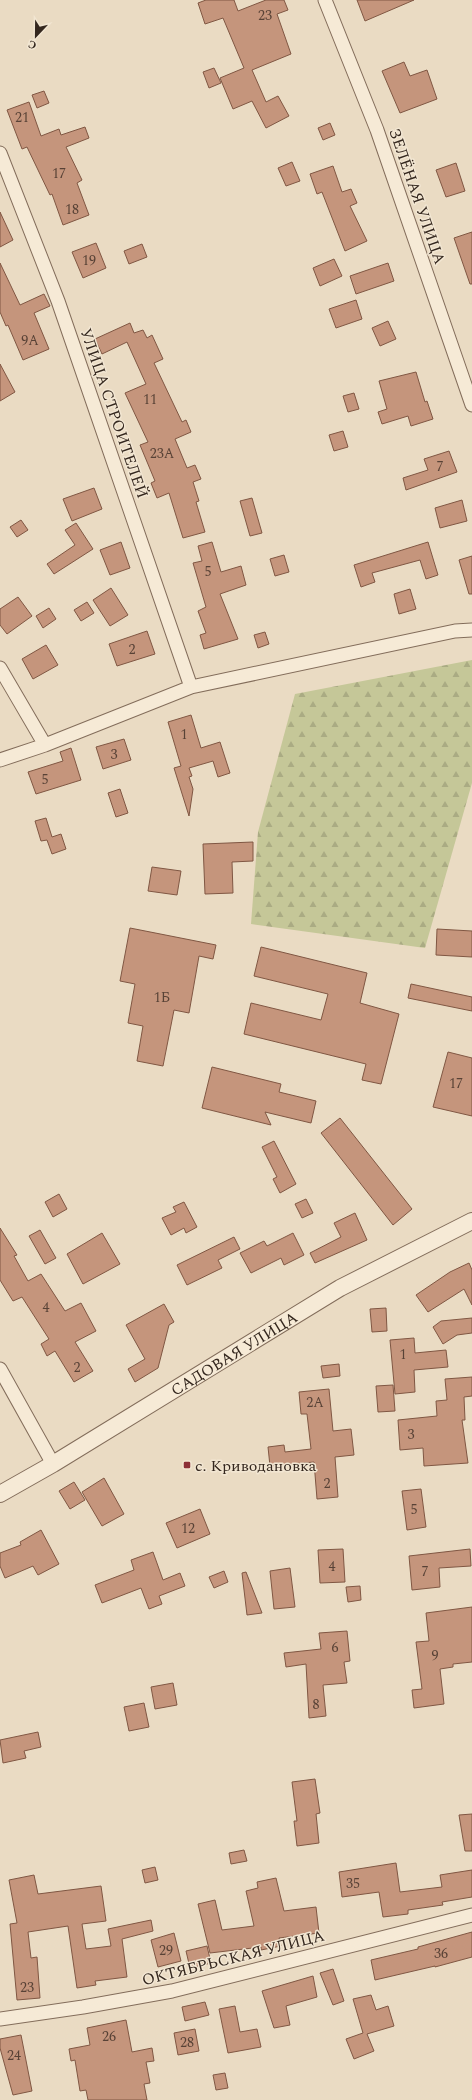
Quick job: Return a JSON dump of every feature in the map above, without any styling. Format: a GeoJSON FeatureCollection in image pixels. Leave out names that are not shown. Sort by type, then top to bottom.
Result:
{"type":"FeatureCollection","features":[{"type":"Feature","properties":{"kind":"street","name":"ЗЕЛЁНАЯ УЛИЦА"},"geometry":{"type":"LineString","coordinates":[[325,0],[377,130],[468,384],[472,405]]}},
{"type":"Feature","properties":{"kind":"street","name":"УЛИЦА СТРОИТЕЛЕЙ"},"geometry":{"type":"LineString","coordinates":[[0,153],[58,301],[191,687]]}},
{"type":"Feature","properties":{"kind":"street"},"geometry":{"type":"LineString","coordinates":[[0,760],[45,745],[191,687],[455,630],[472,630]]}},
{"type":"Feature","properties":{"kind":"street"},"geometry":{"type":"LineString","coordinates":[[0,668],[45,745]]}},
{"type":"Feature","properties":{"kind":"street","name":"САДОВАЯ УЛИЦА"},"geometry":{"type":"LineString","coordinates":[[0,1494],[53,1464],[340,1288],[472,1221]]}},
{"type":"Feature","properties":{"kind":"street"},"geometry":{"type":"LineString","coordinates":[[0,1369],[53,1464]]}},
{"type":"Feature","properties":{"kind":"street","name":"ОКТЯБРЬСКАЯ УЛИЦА"},"geometry":{"type":"LineString","coordinates":[[0,2019],[83,2008],[172,1991],[472,1915]]}},
{"type":"Feature","properties":{"kind":"green space"},"geometry":{"type":"Polygon","coordinates":[[[472,660],[472,783],[425,948],[251,924],[258,832],[295,694],[472,660]]]}},
{"type":"Feature","properties":{"kind":"building"},"geometry":{"type":"Polygon","coordinates":[[[206,0],[234,0],[238,11],[266,0],[284,0],[288,10],[277,14],[291,54],[252,70],[266,102],[278,96],[289,116],[266,128],[252,101],[233,109],[220,78],[244,68],[223,18],[205,24],[198,3],[206,0]]]}},
{"type":"Feature","properties":{"kind":"building"},"geometry":{"type":"Polygon","coordinates":[[[357,0],[414,0],[365,21],[357,0]]]}},
{"type":"Feature","properties":{"kind":"building"},"geometry":{"type":"Polygon","coordinates":[[[404,62],[410,76],[427,70],[437,99],[400,113],[382,71],[404,62]]]}},
{"type":"Feature","properties":{"kind":"building"},"geometry":{"type":"Polygon","coordinates":[[[214,68],[221,83],[209,88],[203,72],[214,68]]]}},
{"type":"Feature","properties":{"kind":"building"},"geometry":{"type":"Polygon","coordinates":[[[44,91],[49,103],[37,108],[32,95],[44,91]]]}},
{"type":"Feature","properties":{"kind":"building"},"geometry":{"type":"Polygon","coordinates":[[[29,102],[41,136],[59,129],[61,135],[85,127],[89,138],[66,147],[82,180],[77,183],[89,215],[63,225],[52,194],[50,195],[27,147],[22,149],[7,110],[29,102]]]}},
{"type":"Feature","properties":{"kind":"building"},"geometry":{"type":"Polygon","coordinates":[[[330,123],[335,135],[323,140],[318,128],[330,123]]]}},
{"type":"Feature","properties":{"kind":"building"},"geometry":{"type":"Polygon","coordinates":[[[292,162],[300,181],[286,186],[278,168],[292,162]]]}},
{"type":"Feature","properties":{"kind":"building"},"geometry":{"type":"Polygon","coordinates":[[[456,163],[465,191],[446,197],[436,170],[456,163]]]}},
{"type":"Feature","properties":{"kind":"building"},"geometry":{"type":"Polygon","coordinates":[[[333,166],[342,192],[351,189],[357,203],[350,206],[367,241],[345,251],[322,192],[317,194],[310,174],[333,166]]]}},
{"type":"Feature","properties":{"kind":"building"},"geometry":{"type":"Polygon","coordinates":[[[0,212],[13,240],[0,247],[0,212]]]}},
{"type":"Feature","properties":{"kind":"building"},"geometry":{"type":"Polygon","coordinates":[[[472,232],[472,284],[470,284],[454,238],[472,232]]]}},
{"type":"Feature","properties":{"kind":"building"},"geometry":{"type":"Polygon","coordinates":[[[96,243],[106,268],[83,278],[72,252],[96,243]]]}},
{"type":"Feature","properties":{"kind":"building"},"geometry":{"type":"Polygon","coordinates":[[[142,244],[147,257],[129,264],[124,251],[142,244]]]}},
{"type":"Feature","properties":{"kind":"building"},"geometry":{"type":"Polygon","coordinates":[[[334,259],[342,276],[320,286],[313,268],[334,259]]]}},
{"type":"Feature","properties":{"kind":"building"},"geometry":{"type":"Polygon","coordinates":[[[0,263],[20,305],[44,294],[50,306],[34,313],[49,349],[23,360],[8,325],[6,326],[0,312],[0,263]]]}},
{"type":"Feature","properties":{"kind":"building"},"geometry":{"type":"Polygon","coordinates":[[[388,263],[394,281],[356,294],[350,276],[388,263]]]}},
{"type":"Feature","properties":{"kind":"building"},"geometry":{"type":"Polygon","coordinates":[[[356,300],[362,319],[336,328],[329,309],[356,300]]]}},
{"type":"Feature","properties":{"kind":"building"},"geometry":{"type":"Polygon","coordinates":[[[388,321],[396,339],[380,346],[372,328],[388,321]]]}},
{"type":"Feature","properties":{"kind":"building"},"geometry":{"type":"Polygon","coordinates":[[[130,323],[134,333],[143,330],[147,338],[152,335],[163,359],[154,363],[182,422],[186,420],[191,432],[175,439],[187,468],[195,465],[201,479],[193,482],[199,501],[196,502],[205,532],[183,538],[169,493],[157,498],[151,483],[155,481],[140,445],[148,442],[125,393],[146,384],[127,342],[102,354],[95,339],[130,323]]]}},
{"type":"Feature","properties":{"kind":"building"},"geometry":{"type":"Polygon","coordinates":[[[0,364],[15,392],[0,401],[0,364]]]}},
{"type":"Feature","properties":{"kind":"building"},"geometry":{"type":"Polygon","coordinates":[[[416,372],[425,402],[427,401],[433,419],[411,426],[408,416],[382,424],[378,412],[387,409],[379,381],[416,372]]]}},
{"type":"Feature","properties":{"kind":"building"},"geometry":{"type":"Polygon","coordinates":[[[354,393],[359,409],[348,412],[343,396],[354,393]]]}},
{"type":"Feature","properties":{"kind":"building"},"geometry":{"type":"Polygon","coordinates":[[[343,431],[348,447],[334,451],[329,435],[343,431]]]}},
{"type":"Feature","properties":{"kind":"building"},"geometry":{"type":"Polygon","coordinates":[[[449,451],[457,472],[406,490],[403,478],[428,470],[424,459],[449,451]]]}},
{"type":"Feature","properties":{"kind":"building"},"geometry":{"type":"Polygon","coordinates":[[[94,488],[102,509],[72,521],[63,499],[94,488]]]}},
{"type":"Feature","properties":{"kind":"building"},"geometry":{"type":"Polygon","coordinates":[[[252,498],[262,533],[250,536],[240,501],[252,498]]]}},
{"type":"Feature","properties":{"kind":"building"},"geometry":{"type":"Polygon","coordinates":[[[462,500],[467,521],[440,528],[435,508],[462,500]]]}},
{"type":"Feature","properties":{"kind":"building"},"geometry":{"type":"Polygon","coordinates":[[[21,520],[28,530],[17,537],[10,527],[21,520]]]}},
{"type":"Feature","properties":{"kind":"building"},"geometry":{"type":"Polygon","coordinates":[[[76,523],[93,549],[54,574],[47,564],[75,545],[65,530],[76,523]]]}},
{"type":"Feature","properties":{"kind":"building"},"geometry":{"type":"Polygon","coordinates":[[[121,542],[130,568],[110,575],[100,550],[121,542]]]}},
{"type":"Feature","properties":{"kind":"building"},"geometry":{"type":"Polygon","coordinates":[[[212,542],[221,572],[241,566],[246,585],[220,594],[238,639],[204,649],[200,635],[206,633],[198,611],[206,607],[193,563],[202,561],[198,546],[212,542]]]}},
{"type":"Feature","properties":{"kind":"building"},"geometry":{"type":"Polygon","coordinates":[[[428,542],[438,575],[426,579],[420,560],[372,573],[375,582],[361,587],[354,565],[428,542]]]}},
{"type":"Feature","properties":{"kind":"building"},"geometry":{"type":"Polygon","coordinates":[[[284,555],[289,572],[275,576],[270,559],[284,555]]]}},
{"type":"Feature","properties":{"kind":"building"},"geometry":{"type":"Polygon","coordinates":[[[472,556],[472,594],[469,594],[459,560],[472,556]]]}},
{"type":"Feature","properties":{"kind":"building"},"geometry":{"type":"Polygon","coordinates":[[[111,588],[128,615],[110,626],[93,600],[111,588]]]}},
{"type":"Feature","properties":{"kind":"building"},"geometry":{"type":"Polygon","coordinates":[[[410,589],[416,609],[399,614],[394,594],[410,589]]]}},
{"type":"Feature","properties":{"kind":"building"},"geometry":{"type":"Polygon","coordinates":[[[18,597],[32,616],[7,634],[0,625],[0,609],[18,597]]]}},
{"type":"Feature","properties":{"kind":"building"},"geometry":{"type":"Polygon","coordinates":[[[87,602],[94,613],[81,621],[74,610],[87,602]]]}},
{"type":"Feature","properties":{"kind":"building"},"geometry":{"type":"Polygon","coordinates":[[[49,608],[56,619],[43,628],[36,616],[49,608]]]}},
{"type":"Feature","properties":{"kind":"building"},"geometry":{"type":"Polygon","coordinates":[[[147,631],[155,654],[117,666],[109,644],[147,631]]]}},
{"type":"Feature","properties":{"kind":"building"},"geometry":{"type":"Polygon","coordinates":[[[265,632],[269,644],[258,648],[254,635],[265,632]]]}},
{"type":"Feature","properties":{"kind":"building"},"geometry":{"type":"Polygon","coordinates":[[[46,645],[58,665],[33,679],[22,659],[46,645]]]}},
{"type":"Feature","properties":{"kind":"building"},"geometry":{"type":"Polygon","coordinates":[[[191,715],[201,748],[220,742],[230,773],[218,777],[213,761],[189,768],[192,776],[189,777],[193,789],[189,816],[174,768],[181,766],[168,722],[191,715]]]}},
{"type":"Feature","properties":{"kind":"building"},"geometry":{"type":"Polygon","coordinates":[[[124,739],[131,760],[103,769],[96,747],[124,739]]]}},
{"type":"Feature","properties":{"kind":"building"},"geometry":{"type":"Polygon","coordinates":[[[71,748],[81,780],[36,794],[28,772],[63,761],[60,752],[71,748]]]}},
{"type":"Feature","properties":{"kind":"building"},"geometry":{"type":"Polygon","coordinates":[[[120,789],[128,813],[116,817],[108,793],[120,789]]]}},
{"type":"Feature","properties":{"kind":"building"},"geometry":{"type":"Polygon","coordinates":[[[46,818],[52,837],[61,834],[66,849],[52,854],[47,840],[41,841],[35,821],[46,818]]]}},
{"type":"Feature","properties":{"kind":"building"},"geometry":{"type":"Polygon","coordinates":[[[253,842],[253,861],[232,862],[233,893],[205,894],[203,844],[253,842]]]}},
{"type":"Feature","properties":{"kind":"building"},"geometry":{"type":"Polygon","coordinates":[[[152,867],[181,871],[177,895],[148,891],[152,867]]]}},
{"type":"Feature","properties":{"kind":"building"},"geometry":{"type":"Polygon","coordinates":[[[130,928],[216,945],[213,959],[199,956],[189,1013],[174,1010],[163,1066],[137,1061],[143,1026],[128,1023],[135,984],[120,981],[130,928]]]}},
{"type":"Feature","properties":{"kind":"building"},"geometry":{"type":"Polygon","coordinates":[[[437,929],[472,931],[472,957],[436,955],[437,929]]]}},
{"type":"Feature","properties":{"kind":"building"},"geometry":{"type":"Polygon","coordinates":[[[261,947],[367,973],[360,1003],[399,1014],[381,1084],[362,1080],[366,1064],[244,1034],[251,1003],[321,1020],[328,994],[254,976],[261,947]]]}},
{"type":"Feature","properties":{"kind":"building"},"geometry":{"type":"Polygon","coordinates":[[[411,984],[472,997],[472,1011],[408,998],[411,984]]]}},
{"type":"Feature","properties":{"kind":"building"},"geometry":{"type":"Polygon","coordinates":[[[448,1052],[472,1058],[472,1116],[433,1107],[448,1052]]]}},
{"type":"Feature","properties":{"kind":"building"},"geometry":{"type":"Polygon","coordinates":[[[212,1067],[281,1084],[279,1092],[316,1101],[311,1123],[265,1112],[271,1125],[202,1108],[212,1067]]]}},
{"type":"Feature","properties":{"kind":"building"},"geometry":{"type":"Polygon","coordinates":[[[340,1118],[412,1209],[393,1225],[321,1133],[340,1118]]]}},
{"type":"Feature","properties":{"kind":"building"},"geometry":{"type":"Polygon","coordinates":[[[274,1141],[296,1184],[280,1193],[273,1179],[277,1177],[262,1147],[274,1141]]]}},
{"type":"Feature","properties":{"kind":"building"},"geometry":{"type":"Polygon","coordinates":[[[59,1194],[67,1209],[53,1217],[45,1202],[59,1194]]]}},
{"type":"Feature","properties":{"kind":"building"},"geometry":{"type":"Polygon","coordinates":[[[306,1199],[313,1213],[302,1218],[295,1204],[306,1199]]]}},
{"type":"Feature","properties":{"kind":"building"},"geometry":{"type":"Polygon","coordinates":[[[184,1202],[197,1227],[186,1233],[184,1228],[171,1235],[162,1218],[176,1212],[173,1207],[184,1202]]]}},
{"type":"Feature","properties":{"kind":"building"},"geometry":{"type":"Polygon","coordinates":[[[355,1213],[367,1240],[315,1263],[310,1253],[341,1237],[334,1223],[355,1213]]]}},
{"type":"Feature","properties":{"kind":"building"},"geometry":{"type":"Polygon","coordinates":[[[0,1228],[17,1255],[14,1256],[28,1281],[41,1274],[65,1311],[81,1303],[96,1331],[75,1342],[93,1371],[74,1382],[55,1351],[47,1356],[41,1344],[49,1339],[22,1297],[13,1301],[0,1280],[0,1228]]]}},
{"type":"Feature","properties":{"kind":"building"},"geometry":{"type":"Polygon","coordinates":[[[40,1230],[56,1258],[45,1264],[29,1236],[40,1230]]]}},
{"type":"Feature","properties":{"kind":"building"},"geometry":{"type":"Polygon","coordinates":[[[102,1233],[120,1264],[83,1284],[67,1254],[102,1233]]]}},
{"type":"Feature","properties":{"kind":"building"},"geometry":{"type":"Polygon","coordinates":[[[293,1233],[304,1255],[284,1265],[281,1258],[251,1273],[240,1253],[264,1241],[267,1246],[293,1233]]]}},
{"type":"Feature","properties":{"kind":"building"},"geometry":{"type":"Polygon","coordinates":[[[234,1237],[240,1249],[218,1260],[222,1268],[187,1285],[177,1265],[234,1237]]]}},
{"type":"Feature","properties":{"kind":"building"},"geometry":{"type":"Polygon","coordinates":[[[469,1263],[472,1270],[472,1305],[464,1289],[428,1312],[416,1295],[450,1272],[469,1263]]]}},
{"type":"Feature","properties":{"kind":"building"},"geometry":{"type":"Polygon","coordinates":[[[164,1304],[174,1322],[169,1325],[158,1368],[135,1382],[128,1369],[145,1359],[126,1325],[164,1304]]]}},
{"type":"Feature","properties":{"kind":"building"},"geometry":{"type":"Polygon","coordinates":[[[386,1308],[387,1331],[372,1332],[370,1309],[386,1308]]]}},
{"type":"Feature","properties":{"kind":"building"},"geometry":{"type":"Polygon","coordinates":[[[472,1318],[472,1333],[457,1335],[443,1344],[433,1327],[441,1321],[472,1318]]]}},
{"type":"Feature","properties":{"kind":"building"},"geometry":{"type":"Polygon","coordinates":[[[414,1338],[415,1353],[446,1350],[448,1367],[414,1370],[415,1392],[395,1394],[390,1340],[414,1338]]]}},
{"type":"Feature","properties":{"kind":"building"},"geometry":{"type":"Polygon","coordinates":[[[339,1364],[340,1376],[323,1378],[321,1366],[339,1364]]]}},
{"type":"Feature","properties":{"kind":"building"},"geometry":{"type":"Polygon","coordinates":[[[472,1377],[472,1396],[464,1397],[465,1420],[462,1420],[468,1463],[424,1466],[423,1448],[400,1450],[398,1420],[437,1416],[436,1401],[447,1400],[445,1379],[472,1377]]]}},
{"type":"Feature","properties":{"kind":"building"},"geometry":{"type":"Polygon","coordinates":[[[393,1385],[395,1411],[378,1412],[376,1386],[393,1385]]]}},
{"type":"Feature","properties":{"kind":"building"},"geometry":{"type":"Polygon","coordinates":[[[329,1389],[333,1431],[351,1429],[354,1455],[335,1457],[338,1497],[317,1499],[314,1462],[270,1466],[268,1447],[284,1445],[285,1452],[311,1449],[307,1414],[301,1414],[299,1392],[329,1389]]]}},
{"type":"Feature","properties":{"kind":"building"},"geometry":{"type":"Polygon","coordinates":[[[104,1478],[124,1514],[102,1526],[82,1492],[104,1478]]]}},
{"type":"Feature","properties":{"kind":"building"},"geometry":{"type":"Polygon","coordinates":[[[74,1482],[85,1500],[70,1509],[59,1491],[74,1482]]]}},
{"type":"Feature","properties":{"kind":"building"},"geometry":{"type":"Polygon","coordinates":[[[421,1489],[426,1527],[407,1530],[402,1491],[421,1489]]]}},
{"type":"Feature","properties":{"kind":"building"},"geometry":{"type":"Polygon","coordinates":[[[200,1509],[210,1534],[177,1548],[166,1523],[200,1509]]]}},
{"type":"Feature","properties":{"kind":"building"},"geometry":{"type":"Polygon","coordinates":[[[41,1530],[59,1564],[38,1575],[33,1566],[5,1578],[0,1566],[0,1553],[21,1545],[20,1542],[41,1530]]]}},
{"type":"Feature","properties":{"kind":"building"},"geometry":{"type":"Polygon","coordinates":[[[343,1549],[345,1582],[320,1583],[318,1550],[343,1549]]]}},
{"type":"Feature","properties":{"kind":"building"},"geometry":{"type":"Polygon","coordinates":[[[470,1549],[471,1566],[439,1568],[440,1587],[412,1590],[409,1556],[470,1549]]]}},
{"type":"Feature","properties":{"kind":"building"},"geometry":{"type":"Polygon","coordinates":[[[153,1552],[163,1580],[180,1573],[185,1586],[159,1596],[162,1604],[149,1609],[141,1588],[102,1603],[95,1585],[134,1570],[131,1560],[153,1552]]]}},
{"type":"Feature","properties":{"kind":"building"},"geometry":{"type":"Polygon","coordinates":[[[290,1568],[295,1607],[274,1609],[270,1571],[290,1568]]]}},
{"type":"Feature","properties":{"kind":"building"},"geometry":{"type":"Polygon","coordinates":[[[224,1571],[228,1582],[214,1588],[209,1577],[224,1571]]]}},
{"type":"Feature","properties":{"kind":"building"},"geometry":{"type":"Polygon","coordinates":[[[246,1572],[262,1613],[247,1615],[242,1573],[246,1572]]]}},
{"type":"Feature","properties":{"kind":"building"},"geometry":{"type":"Polygon","coordinates":[[[360,1586],[361,1600],[348,1602],[346,1587],[360,1586]]]}},
{"type":"Feature","properties":{"kind":"building"},"geometry":{"type":"Polygon","coordinates":[[[472,1607],[472,1662],[453,1664],[453,1667],[440,1669],[444,1704],[414,1708],[412,1690],[422,1689],[416,1642],[429,1641],[426,1613],[472,1607]]]}},
{"type":"Feature","properties":{"kind":"building"},"geometry":{"type":"Polygon","coordinates":[[[347,1631],[350,1661],[344,1662],[347,1683],[323,1685],[326,1716],[309,1718],[306,1664],[286,1667],[284,1653],[321,1649],[319,1633],[347,1631]]]}},
{"type":"Feature","properties":{"kind":"building"},"geometry":{"type":"Polygon","coordinates":[[[173,1683],[177,1705],[155,1709],[151,1687],[173,1683]]]}},
{"type":"Feature","properties":{"kind":"building"},"geometry":{"type":"Polygon","coordinates":[[[144,1703],[149,1727],[129,1731],[124,1707],[144,1703]]]}},
{"type":"Feature","properties":{"kind":"building"},"geometry":{"type":"Polygon","coordinates":[[[38,1732],[41,1747],[24,1751],[26,1758],[3,1763],[0,1740],[38,1732]]]}},
{"type":"Feature","properties":{"kind":"building"},"geometry":{"type":"Polygon","coordinates":[[[315,1779],[320,1813],[316,1814],[319,1843],[297,1846],[294,1821],[297,1821],[292,1782],[315,1779]]]}},
{"type":"Feature","properties":{"kind":"building"},"geometry":{"type":"Polygon","coordinates":[[[472,1814],[472,1851],[465,1851],[459,1815],[472,1814]]]}},
{"type":"Feature","properties":{"kind":"building"},"geometry":{"type":"Polygon","coordinates":[[[244,1850],[247,1861],[231,1864],[229,1853],[244,1850]]]}},
{"type":"Feature","properties":{"kind":"building"},"geometry":{"type":"Polygon","coordinates":[[[396,1863],[400,1892],[442,1887],[440,1875],[472,1870],[472,1897],[442,1902],[443,1905],[408,1910],[408,1914],[383,1917],[379,1892],[342,1897],[339,1872],[396,1863]]]}},
{"type":"Feature","properties":{"kind":"building"},"geometry":{"type":"Polygon","coordinates":[[[155,1867],[158,1880],[145,1883],[142,1870],[155,1867]]]}},
{"type":"Feature","properties":{"kind":"building"},"geometry":{"type":"Polygon","coordinates":[[[34,1875],[38,1894],[101,1886],[106,1921],[82,1924],[86,1949],[111,1946],[108,1929],[151,1920],[153,1931],[122,1939],[127,1977],[95,1981],[96,1985],[77,1988],[68,1926],[28,1932],[31,1958],[37,1957],[40,1998],[17,2000],[10,1924],[17,1923],[9,1880],[34,1875]]]}},
{"type":"Feature","properties":{"kind":"building"},"geometry":{"type":"Polygon","coordinates":[[[276,1878],[284,1911],[316,1907],[319,1933],[279,1938],[281,1946],[261,1950],[261,1947],[210,1953],[198,1904],[215,1900],[222,1930],[254,1926],[246,1891],[258,1888],[257,1882],[276,1878]]]}},
{"type":"Feature","properties":{"kind":"building"},"geometry":{"type":"Polygon","coordinates":[[[472,1932],[472,1957],[375,1980],[371,1960],[418,1949],[418,1947],[472,1932]]]}},
{"type":"Feature","properties":{"kind":"building"},"geometry":{"type":"Polygon","coordinates":[[[174,1933],[181,1961],[158,1967],[151,1940],[174,1933]]]}},
{"type":"Feature","properties":{"kind":"building"},"geometry":{"type":"Polygon","coordinates":[[[207,1946],[211,1963],[190,1968],[186,1951],[207,1946]]]}},
{"type":"Feature","properties":{"kind":"building"},"geometry":{"type":"Polygon","coordinates":[[[333,1969],[344,2001],[333,2005],[320,1973],[333,1969]]]}},
{"type":"Feature","properties":{"kind":"building"},"geometry":{"type":"Polygon","coordinates":[[[313,1976],[317,1997],[286,2006],[290,2025],[274,2028],[262,1991],[313,1976]]]}},
{"type":"Feature","properties":{"kind":"building"},"geometry":{"type":"Polygon","coordinates":[[[371,1995],[376,2010],[388,2006],[394,2026],[367,2034],[374,2051],[354,2059],[346,2039],[363,2033],[353,1999],[371,1995]]]}},
{"type":"Feature","properties":{"kind":"building"},"geometry":{"type":"Polygon","coordinates":[[[205,2002],[209,2015],[185,2021],[182,2007],[205,2002]]]}},
{"type":"Feature","properties":{"kind":"building"},"geometry":{"type":"Polygon","coordinates":[[[235,2006],[240,2032],[257,2029],[261,2047],[228,2053],[219,2009],[235,2006]]]}},
{"type":"Feature","properties":{"kind":"building"},"geometry":{"type":"Polygon","coordinates":[[[126,2020],[132,2052],[152,2048],[154,2061],[146,2062],[150,2083],[144,2084],[147,2100],[88,2100],[86,2090],[80,2091],[75,2060],[71,2061],[69,2049],[90,2045],[87,2028],[126,2020]]]}},
{"type":"Feature","properties":{"kind":"building"},"geometry":{"type":"Polygon","coordinates":[[[195,2029],[199,2051],[178,2055],[174,2033],[195,2029]]]}},
{"type":"Feature","properties":{"kind":"building"},"geometry":{"type":"Polygon","coordinates":[[[21,2035],[32,2091],[13,2095],[0,2048],[0,2039],[21,2035]]]}},
{"type":"Feature","properties":{"kind":"building"},"geometry":{"type":"Polygon","coordinates":[[[225,2073],[228,2088],[216,2090],[213,2075],[225,2073]]]}},
{"type":"Feature","properties":{"kind":"place","name":"с. Криводановка"},"geometry":{"type":"Point","coordinates":[187,1465]}}]}
